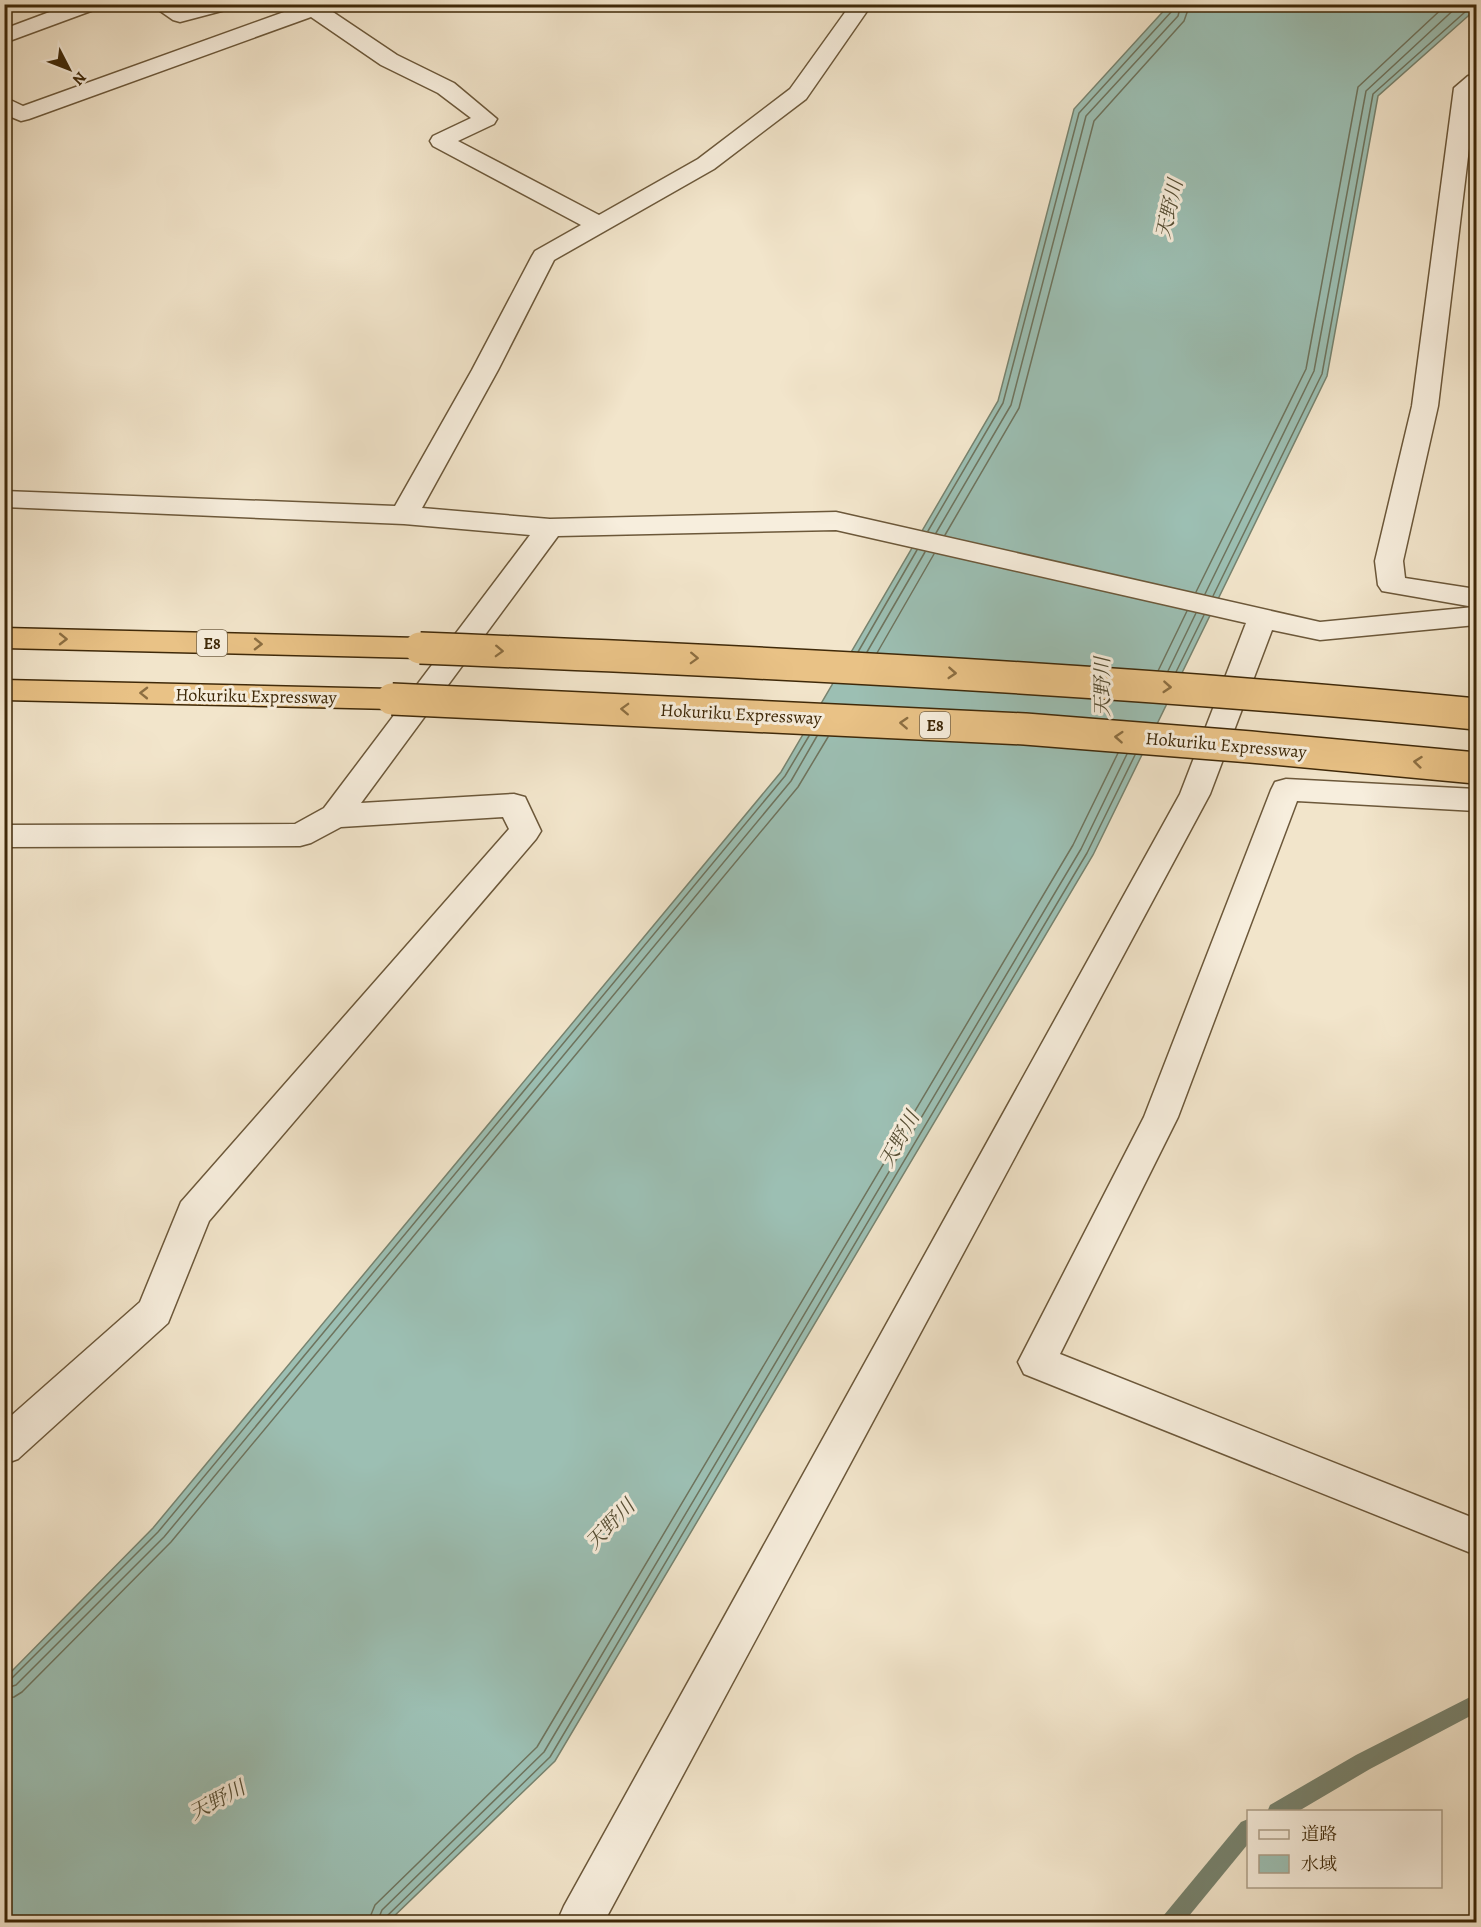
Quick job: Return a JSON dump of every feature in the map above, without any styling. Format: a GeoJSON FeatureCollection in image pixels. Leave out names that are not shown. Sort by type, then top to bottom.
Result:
{"type":"FeatureCollection","features":[{"type":"Feature","properties":{"kind":"highway","name":"E8"},"geometry":{"type":"LineString","coordinates":[[4,638],[420,648],[750,660],[1311,697],[1476,714]]}},
{"type":"Feature","properties":{"kind":"highway","name":"Hokuriku Expressway"},"geometry":{"type":"LineString","coordinates":[[4,690],[392,699],[726,713],[1026,729],[1294,750],[1476,768]]}},
{"type":"Feature","properties":{"kind":"street"},"geometry":{"type":"LineString","coordinates":[[4,37],[92,4]]}},
{"type":"Feature","properties":{"kind":"street"},"geometry":{"type":"LineString","coordinates":[[160,4],[180,15],[226,4]]}},
{"type":"Feature","properties":{"kind":"street"},"geometry":{"type":"LineString","coordinates":[[404,515],[485,370],[544,256],[706,164],[798,94],[862,4]]}},
{"type":"Feature","properties":{"kind":"street"},"geometry":{"type":"LineString","coordinates":[[4,104],[21,114],[310,7],[389,60],[446,88],[486,119],[441,141],[598,225]]}},
{"type":"Feature","properties":{"kind":"street"},"geometry":{"type":"LineString","coordinates":[[1476,81],[1466,88],[1425,406],[1389,561],[1392,585],[1476,598]]}},
{"type":"Feature","properties":{"kind":"street"},"geometry":{"type":"LineString","coordinates":[[4,499],[404,515],[550,528],[836,521],[1320,631],[1476,616]]}},
{"type":"Feature","properties":{"kind":"street"},"geometry":{"type":"LineString","coordinates":[[335,816],[550,528]]}},
{"type":"Feature","properties":{"kind":"street"},"geometry":{"type":"LineString","coordinates":[[580,1923],[1195,794],[1262,618]]}},
{"type":"Feature","properties":{"kind":"street"},"geometry":{"type":"LineString","coordinates":[[1476,800],[1286,790],[1161,1117],[1037,1362],[1476,1537]]}},
{"type":"Feature","properties":{"kind":"street"},"geometry":{"type":"LineString","coordinates":[[4,836],[300,834],[335,816],[514,806],[525,831],[194,1213],[155,1312],[4,1447]]}},
{"type":"Feature","properties":{"kind":"water","name":"天野川"},"geometry":{"type":"Polygon","coordinates":[[[1169,5],[1476,5],[1476,9],[1378,96],[1327,376],[1093,855],[555,1761],[388,1922],[5,1922],[5,1678],[153,1528],[781,772],[998,401],[1074,109],[1169,5]]]}},
{"type":"Feature","properties":{"kind":"waterway"},"geometry":{"type":"LineString","coordinates":[[1280,1810],[1363,1762],[1476,1703]]}},
{"type":"Feature","properties":{"kind":"waterway"},"geometry":{"type":"LineString","coordinates":[[1171,1922],[1247,1830]]}}]}
